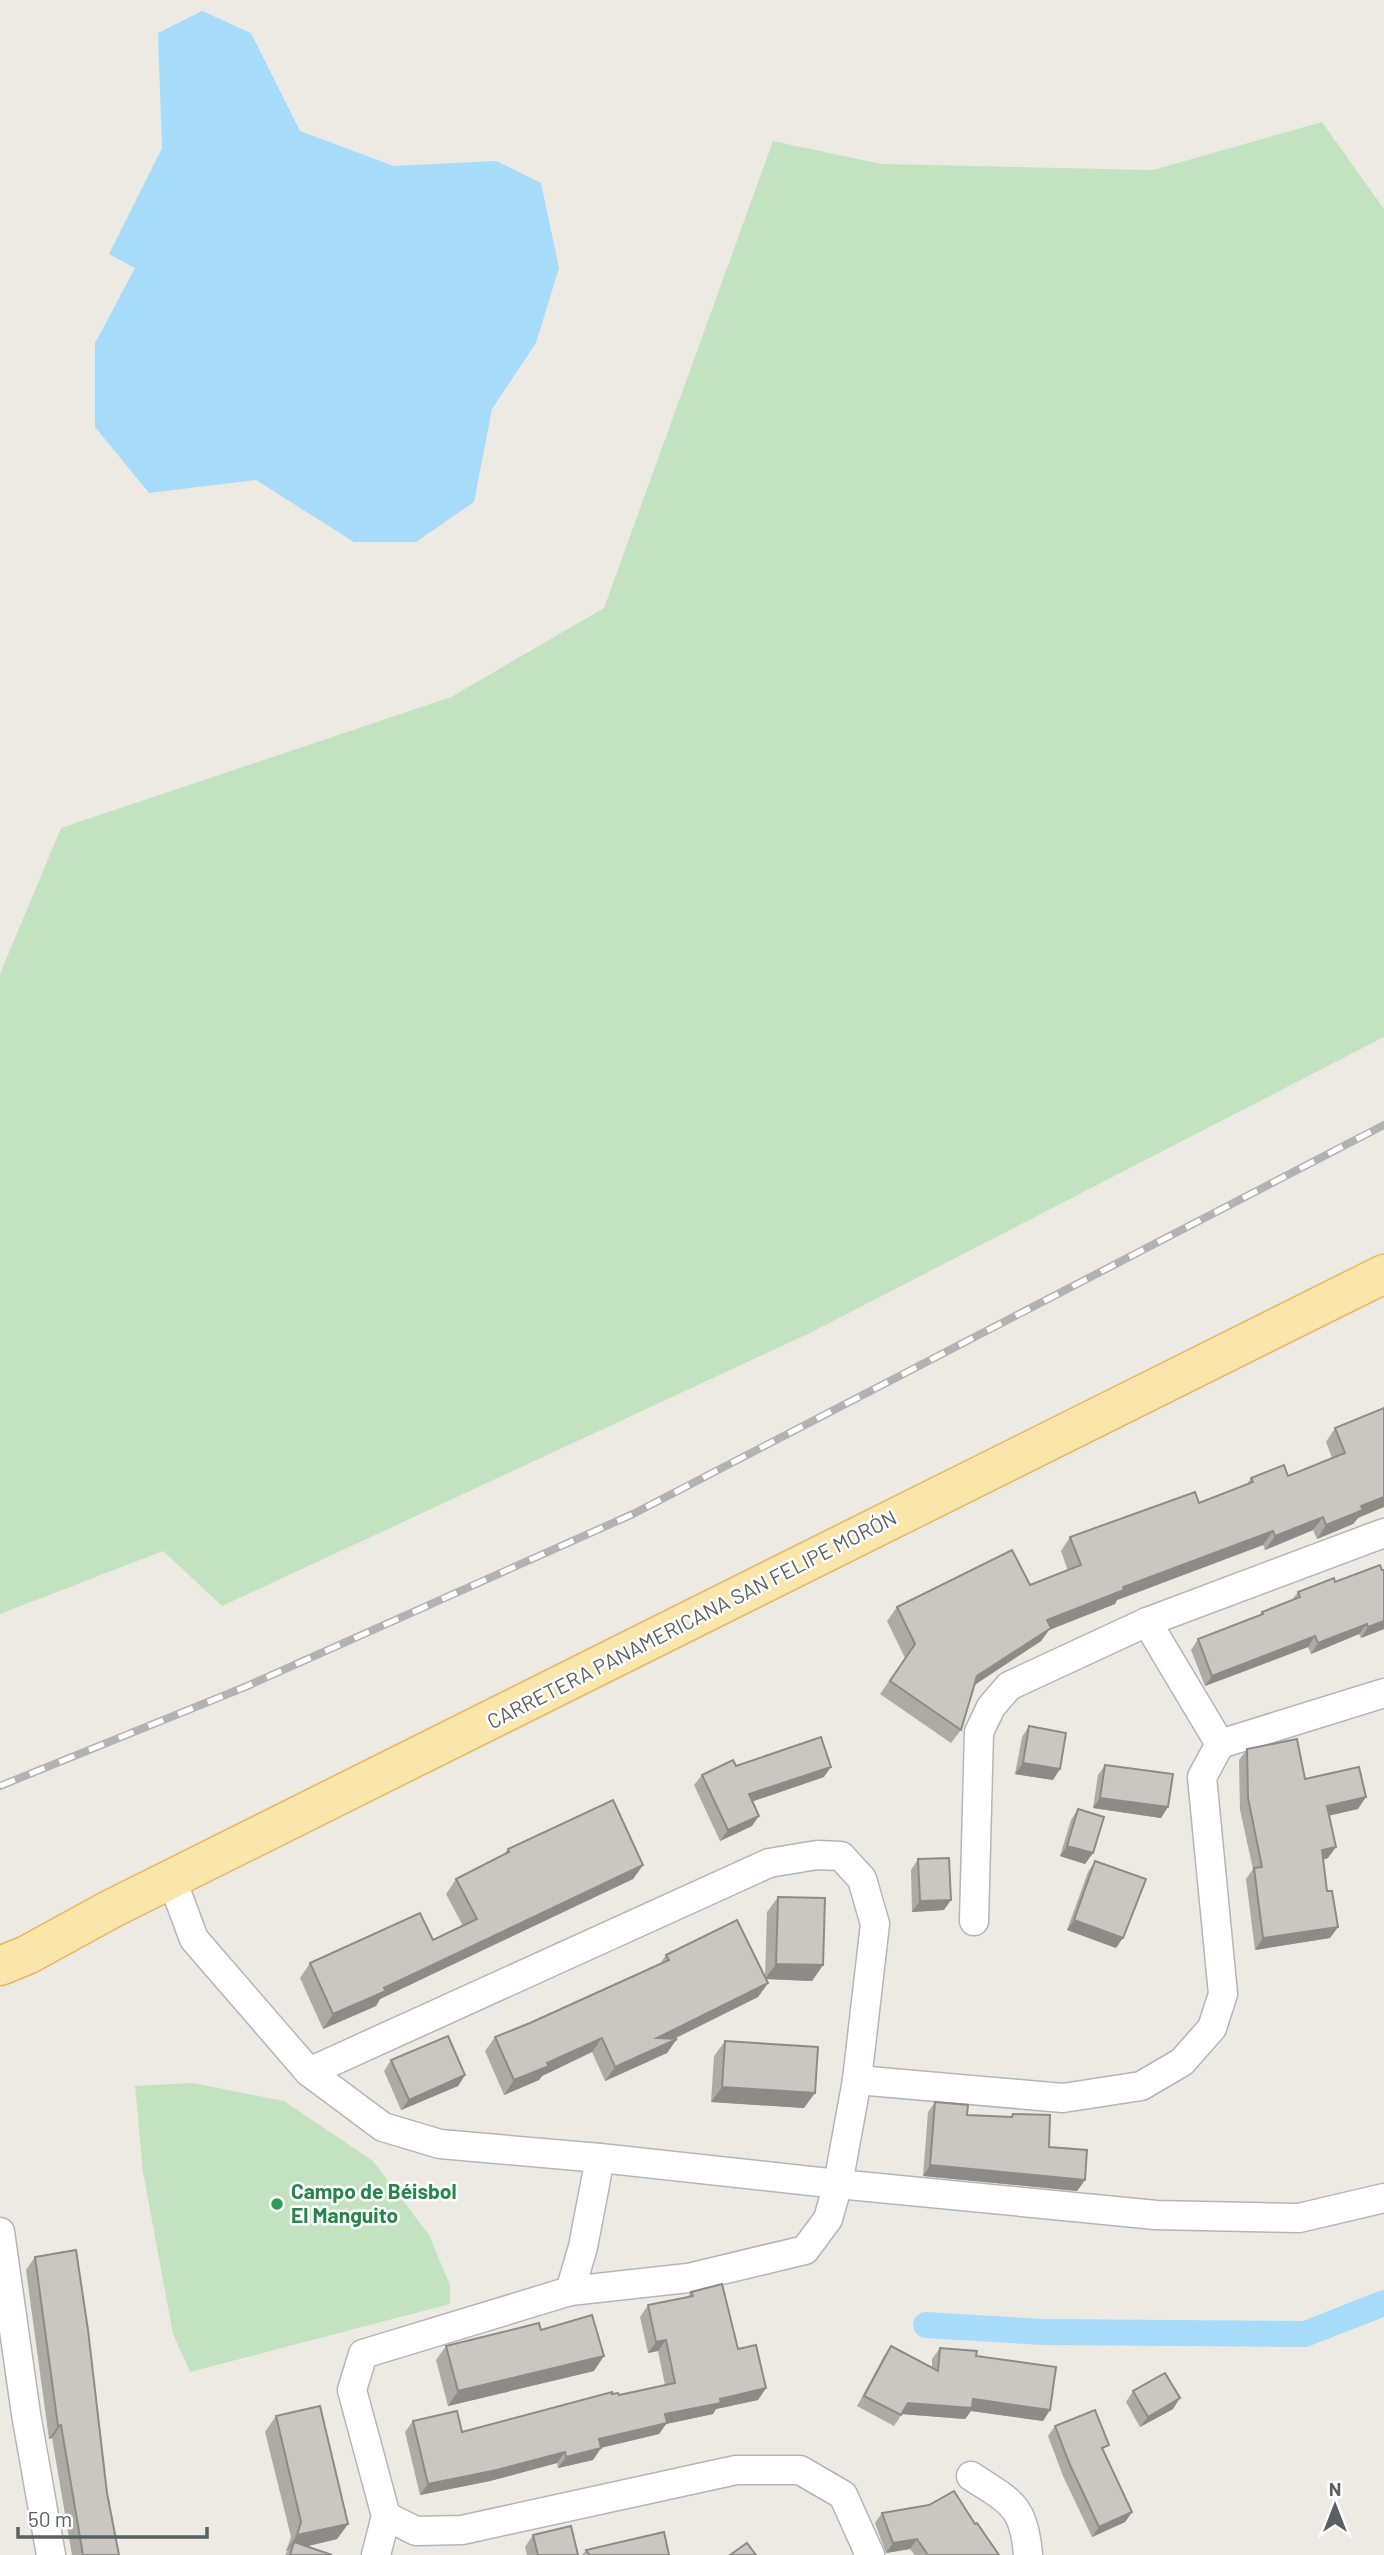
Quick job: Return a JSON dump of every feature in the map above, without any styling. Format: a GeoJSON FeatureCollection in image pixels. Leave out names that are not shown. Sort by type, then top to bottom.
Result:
{"type":"FeatureCollection","features":[{"type":"Feature","properties":{"kind":"main road","name":"CARRETERA PANAMERICANA SAN FELIPE MORÓN"},"geometry":{"type":"LineString","coordinates":[[0,1966],[27,1955],[111,1909],[1384,1274]]}},
{"type":"Feature","properties":{"kind":"street"},"geometry":{"type":"LineString","coordinates":[[974,1920],[979,1732],[991,1706],[1009,1686],[1147,1622],[1384,1533]]}},
{"type":"Feature","properties":{"kind":"street"},"geometry":{"type":"LineString","coordinates":[[1147,1622],[1220,1744]]}},
{"type":"Feature","properties":{"kind":"street"},"geometry":{"type":"LineString","coordinates":[[857,2080],[1063,2098],[1141,2086],[1182,2062],[1212,2028],[1223,1994],[1202,1777],[1220,1744],[1384,1693]]}},
{"type":"Feature","properties":{"kind":"street"},"geometry":{"type":"LineString","coordinates":[[309,2072],[769,1863],[817,1855],[841,1856],[862,1879],[875,1924],[857,2080],[838,2185],[828,2219],[805,2250],[688,2278],[570,2291],[363,2354],[352,2390],[386,2515],[376,2555]]}},
{"type":"Feature","properties":{"kind":"street"},"geometry":{"type":"LineString","coordinates":[[172,1880],[194,1939],[309,2072],[383,2127],[440,2144],[600,2158],[838,2185],[1182,2215],[1299,2218],[1384,2198]]}},
{"type":"Feature","properties":{"kind":"street"},"geometry":{"type":"LineString","coordinates":[[570,2291],[586,2234],[600,2158]]}},
{"type":"Feature","properties":{"kind":"street"},"geometry":{"type":"LineString","coordinates":[[0,2232],[26,2414],[51,2555]]}},
{"type":"Feature","properties":{"kind":"street"},"geometry":{"type":"LineString","coordinates":[[386,2515],[416,2531],[462,2530],[736,2470],[800,2470],[843,2495],[870,2555]]}},
{"type":"Feature","properties":{"kind":"street"},"geometry":{"type":"LineString","coordinates":[[971,2476],[1015,2505],[1027,2534],[1028,2555]]}},
{"type":"Feature","properties":{"kind":"green space"},"geometry":{"type":"Polygon","coordinates":[[[1322,122],[1384,209],[1384,1037],[810,1333],[222,1606],[163,1551],[0,1614],[0,974],[61,828],[451,697],[604,608],[773,141],[881,164],[1153,170],[1322,122]]]}},
{"type":"Feature","properties":{"kind":"green space","name":"Campo de Béisbol El Manguito"},"geometry":{"type":"Polygon","coordinates":[[[193,2083],[284,2101],[373,2161],[429,2235],[450,2285],[450,2304],[190,2372],[173,2334],[143,2172],[135,2086],[193,2083]]]}},
{"type":"Feature","properties":{"kind":"water"},"geometry":{"type":"Polygon","coordinates":[[[202,11],[251,33],[300,131],[394,166],[496,161],[541,183],[559,268],[536,343],[492,409],[474,502],[416,542],[354,542],[256,480],[149,493],[95,427],[95,343],[135,268],[109,254],[162,148],[158,33],[202,11]]]}},
{"type":"Feature","properties":{"kind":"building"},"geometry":{"type":"Polygon","coordinates":[[[1384,1408],[1384,1497],[1361,1506],[1363,1510],[1326,1525],[1323,1517],[1275,1536],[1273,1531],[1123,1587],[1124,1590],[1047,1620],[1051,1628],[977,1676],[961,1730],[890,1681],[915,1644],[897,1607],[1012,1550],[1030,1585],[1081,1565],[1070,1537],[1195,1492],[1199,1503],[1253,1482],[1251,1478],[1284,1465],[1288,1476],[1345,1453],[1335,1428],[1384,1408]]]}},
{"type":"Feature","properties":{"kind":"building"},"geometry":{"type":"Polygon","coordinates":[[[1380,1565],[1384,1570],[1384,1621],[1368,1627],[1367,1624],[1318,1643],[1315,1636],[1212,1676],[1198,1639],[1300,1597],[1298,1592],[1380,1565]]]}},
{"type":"Feature","properties":{"kind":"building"},"geometry":{"type":"Polygon","coordinates":[[[1029,1726],[1066,1733],[1060,1769],[1023,1763],[1029,1726]]]}},
{"type":"Feature","properties":{"kind":"building"},"geometry":{"type":"Polygon","coordinates":[[[821,1737],[831,1767],[749,1794],[759,1816],[728,1830],[702,1775],[733,1760],[736,1766],[821,1737]]]}},
{"type":"Feature","properties":{"kind":"building"},"geometry":{"type":"Polygon","coordinates":[[[1297,1739],[1305,1779],[1359,1767],[1366,1797],[1327,1806],[1336,1847],[1322,1850],[1327,1891],[1332,1891],[1338,1927],[1263,1938],[1254,1868],[1262,1867],[1248,1798],[1247,1749],[1297,1739]]]}},
{"type":"Feature","properties":{"kind":"building"},"geometry":{"type":"Polygon","coordinates":[[[1105,1765],[1173,1774],[1168,1807],[1100,1798],[1105,1765]]]}},
{"type":"Feature","properties":{"kind":"building"},"geometry":{"type":"Polygon","coordinates":[[[613,1800],[643,1865],[384,1988],[386,1991],[333,2014],[310,1963],[420,1913],[433,1940],[477,1919],[456,1879],[509,1852],[508,1849],[613,1800]]]}},
{"type":"Feature","properties":{"kind":"building"},"geometry":{"type":"Polygon","coordinates":[[[1078,1809],[1104,1817],[1093,1853],[1067,1846],[1078,1809]]]}},
{"type":"Feature","properties":{"kind":"building"},"geometry":{"type":"Polygon","coordinates":[[[949,1858],[951,1900],[920,1901],[918,1859],[949,1858]]]}},
{"type":"Feature","properties":{"kind":"building"},"geometry":{"type":"Polygon","coordinates":[[[1095,1861],[1146,1879],[1123,1938],[1074,1920],[1095,1861]]]}},
{"type":"Feature","properties":{"kind":"building"},"geometry":{"type":"Polygon","coordinates":[[[778,1897],[825,1898],[823,1965],[776,1964],[778,1897]]]}},
{"type":"Feature","properties":{"kind":"building"},"geometry":{"type":"Polygon","coordinates":[[[737,1920],[768,1983],[657,2038],[677,2039],[615,2067],[602,2038],[547,2063],[549,2066],[514,2080],[495,2037],[669,1960],[666,1955],[737,1920]]]}},
{"type":"Feature","properties":{"kind":"building"},"geometry":{"type":"Polygon","coordinates":[[[448,2036],[465,2075],[409,2100],[391,2060],[448,2036]]]}},
{"type":"Feature","properties":{"kind":"building"},"geometry":{"type":"Polygon","coordinates":[[[725,2041],[818,2047],[815,2093],[722,2087],[725,2041]]]}},
{"type":"Feature","properties":{"kind":"building"},"geometry":{"type":"Polygon","coordinates":[[[935,2102],[968,2105],[967,2115],[1050,2115],[1049,2147],[1087,2150],[1085,2180],[930,2165],[935,2102]]]}},
{"type":"Feature","properties":{"kind":"building"},"geometry":{"type":"Polygon","coordinates":[[[76,2250],[107,2493],[119,2555],[83,2555],[61,2425],[58,2426],[35,2257],[76,2250]]]}},
{"type":"Feature","properties":{"kind":"building"},"geometry":{"type":"Polygon","coordinates":[[[722,2284],[738,2349],[756,2345],[766,2388],[720,2399],[721,2403],[665,2414],[667,2423],[599,2439],[601,2448],[566,2457],[565,2452],[428,2484],[413,2421],[457,2411],[462,2432],[612,2392],[619,2395],[675,2383],[666,2340],[656,2342],[648,2305],[693,2296],[691,2292],[722,2284]]]}},
{"type":"Feature","properties":{"kind":"building"},"geometry":{"type":"Polygon","coordinates":[[[592,2315],[604,2356],[458,2391],[446,2346],[539,2323],[541,2330],[592,2315]]]}},
{"type":"Feature","properties":{"kind":"building"},"geometry":{"type":"Polygon","coordinates":[[[891,2346],[938,2371],[940,2348],[977,2351],[976,2356],[1056,2367],[1050,2410],[973,2399],[972,2408],[908,2403],[901,2415],[864,2396],[891,2346]]]}},
{"type":"Feature","properties":{"kind":"building"},"geometry":{"type":"Polygon","coordinates":[[[1165,2373],[1180,2398],[1148,2417],[1133,2391],[1165,2373]]]}},
{"type":"Feature","properties":{"kind":"building"},"geometry":{"type":"Polygon","coordinates":[[[320,2406],[348,2524],[297,2535],[301,2522],[276,2416],[320,2406]]]}},
{"type":"Feature","properties":{"kind":"building"},"geometry":{"type":"Polygon","coordinates":[[[1095,2410],[1109,2445],[1102,2448],[1132,2512],[1099,2527],[1055,2426],[1095,2410]]]}},
{"type":"Feature","properties":{"kind":"building"},"geometry":{"type":"Polygon","coordinates":[[[954,2491],[999,2555],[928,2555],[917,2539],[893,2543],[882,2513],[929,2505],[954,2491]]]}},
{"type":"Feature","properties":{"kind":"building"},"geometry":{"type":"Polygon","coordinates":[[[571,2526],[578,2555],[538,2555],[533,2535],[571,2526]]]}},
{"type":"Feature","properties":{"kind":"building"},"geometry":{"type":"Polygon","coordinates":[[[664,2532],[669,2555],[590,2555],[586,2550],[664,2532]]]}},
{"type":"Feature","properties":{"kind":"building"},"geometry":{"type":"Polygon","coordinates":[[[294,2542],[332,2555],[290,2555],[294,2542]]]}},
{"type":"Feature","properties":{"kind":"building"},"geometry":{"type":"Polygon","coordinates":[[[747,2543],[756,2555],[730,2555],[747,2543]]]}},
{"type":"Feature","properties":{"kind":"waterway"},"geometry":{"type":"LineString","coordinates":[[926,2325],[1042,2332],[1305,2334],[1384,2303]]}},
{"type":"Feature","properties":{"kind":"railway"},"geometry":{"type":"LineString","coordinates":[[0,1786],[245,1687],[633,1514],[1384,1125]]}},
{"type":"Feature","properties":{"kind":"place","name":"Campo de Béisbol El Manguito"},"geometry":{"type":"Point","coordinates":[277,2204]}}]}
